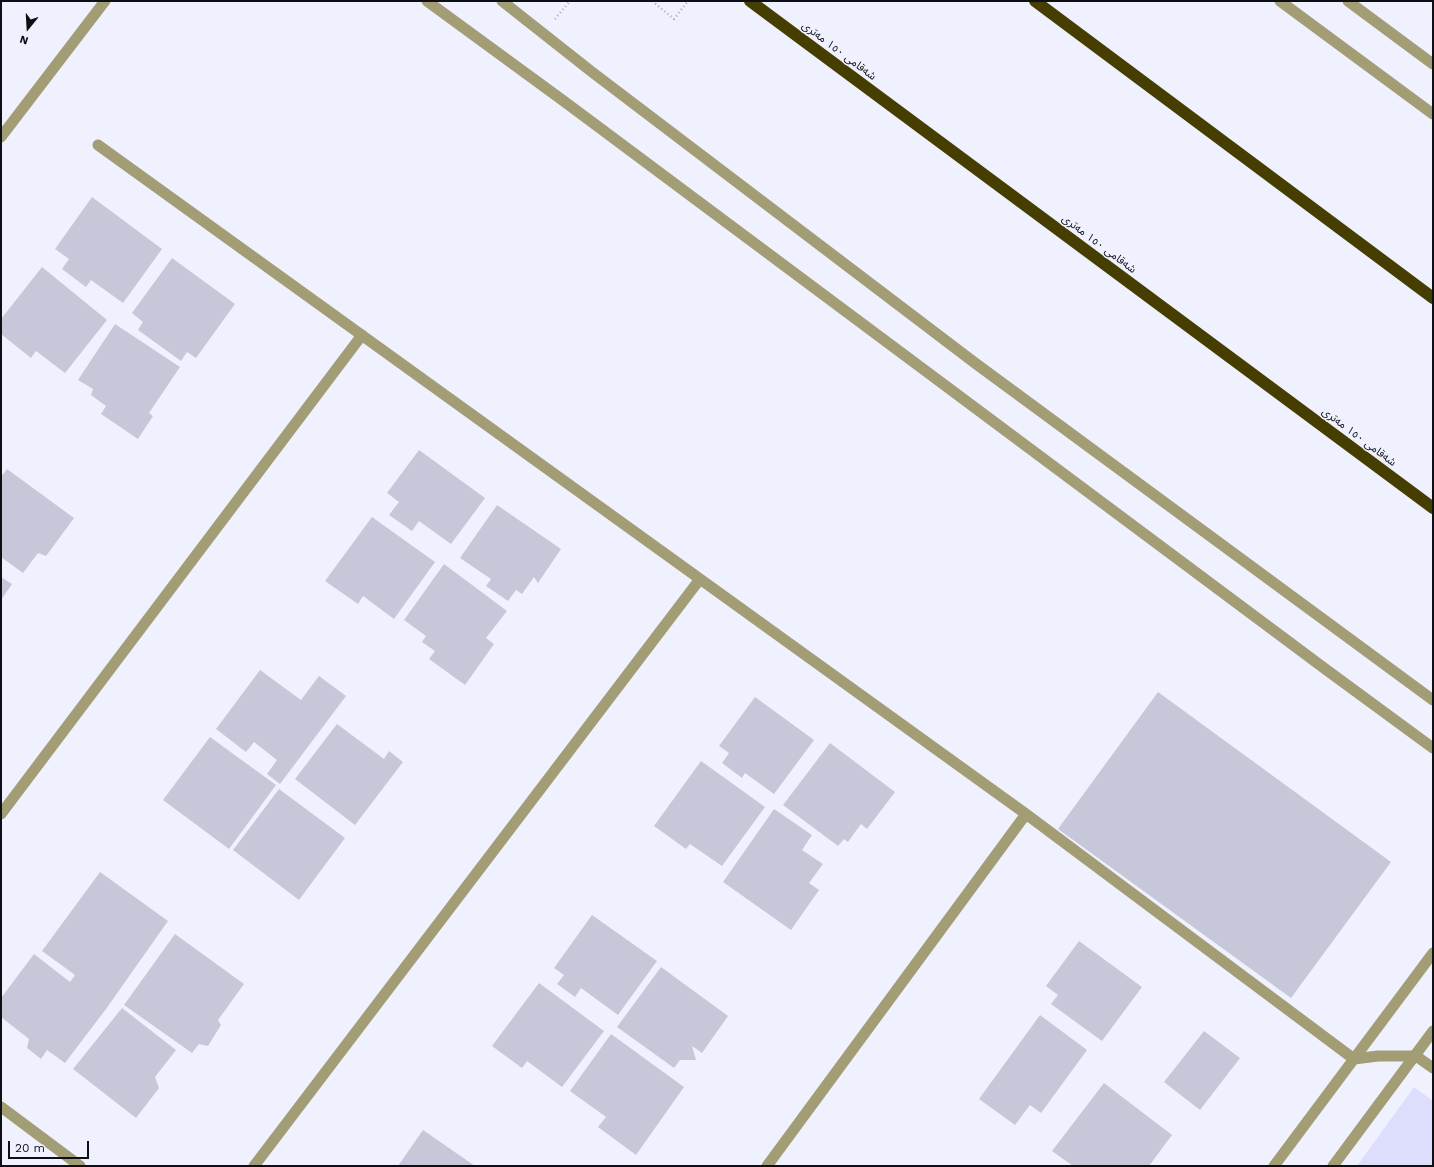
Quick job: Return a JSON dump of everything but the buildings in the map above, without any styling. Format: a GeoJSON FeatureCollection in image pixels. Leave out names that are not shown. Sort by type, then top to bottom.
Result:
{"type":"FeatureCollection","features":[{"type":"Feature","properties":{"kind":"highway","name":"شەقامی ١٥٠ مەتری"},"geometry":{"type":"LineString","coordinates":[[750,1],[1433,508]]}},
{"type":"Feature","properties":{"kind":"highway"},"geometry":{"type":"LineString","coordinates":[[1035,1],[1433,298]]}},
{"type":"Feature","properties":{"kind":"street"},"geometry":{"type":"LineString","coordinates":[[1,137],[105,1]]}},
{"type":"Feature","properties":{"kind":"street"},"geometry":{"type":"LineString","coordinates":[[427,1],[1433,748]]}},
{"type":"Feature","properties":{"kind":"street"},"geometry":{"type":"LineString","coordinates":[[502,1],[592,72],[969,358],[1433,700]]}},
{"type":"Feature","properties":{"kind":"street"},"geometry":{"type":"LineString","coordinates":[[1280,1],[1433,114]]}},
{"type":"Feature","properties":{"kind":"street"},"geometry":{"type":"LineString","coordinates":[[1348,1],[1433,64]]}},
{"type":"Feature","properties":{"kind":"street"},"geometry":{"type":"LineString","coordinates":[[98,145],[1026,814],[1354,1059],[1378,1056],[1416,1056],[1433,1068]]}},
{"type":"Feature","properties":{"kind":"street"},"geometry":{"type":"LineString","coordinates":[[1,814],[362,335]]}},
{"type":"Feature","properties":{"kind":"street"},"geometry":{"type":"LineString","coordinates":[[254,1166],[700,579]]}},
{"type":"Feature","properties":{"kind":"street"},"geometry":{"type":"LineString","coordinates":[[767,1166],[1026,814]]}},
{"type":"Feature","properties":{"kind":"street"},"geometry":{"type":"LineString","coordinates":[[1274,1166],[1433,953]]}},
{"type":"Feature","properties":{"kind":"street"},"geometry":{"type":"LineString","coordinates":[[1333,1166],[1416,1056],[1433,1031]]}},
{"type":"Feature","properties":{"kind":"street"},"geometry":{"type":"LineString","coordinates":[[1,1107],[80,1166]]}},
{"type":"Feature","properties":{"kind":"path"},"geometry":{"type":"LineString","coordinates":[[652,1],[674,19],[688,1]]}},
{"type":"Feature","properties":{"kind":"shaded area"},"geometry":{"type":"Polygon","coordinates":[[[1414,1087],[1433,1101],[1433,1166],[1357,1166],[1414,1087]]]}}]}
